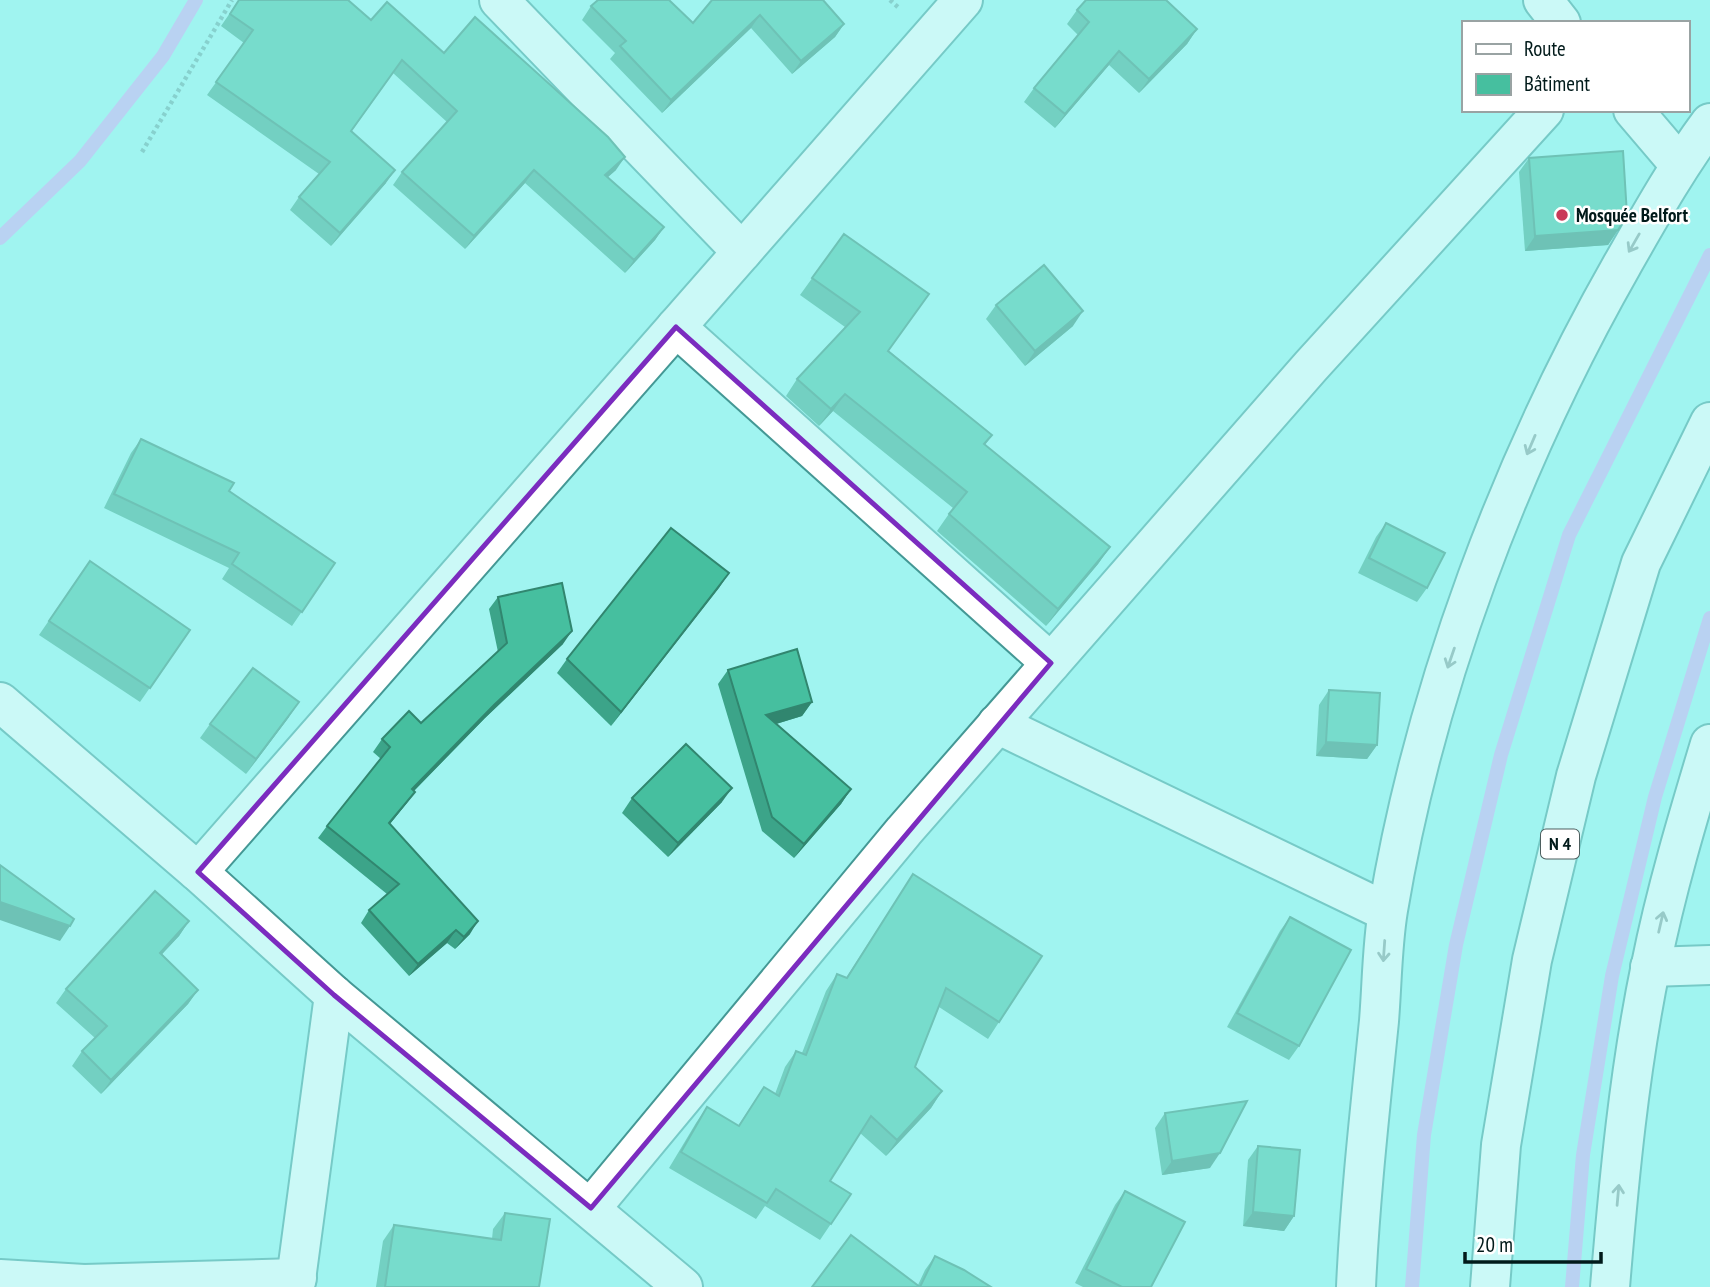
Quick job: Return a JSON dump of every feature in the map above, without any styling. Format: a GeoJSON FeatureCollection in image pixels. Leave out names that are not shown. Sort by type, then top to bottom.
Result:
{"type":"FeatureCollection","features":[{"type":"Feature","properties":{"kind":"main road"},"geometry":{"type":"LineString","coordinates":[[499,0],[742,252]]}},
{"type":"Feature","properties":{"kind":"main road"},"geometry":{"type":"LineString","coordinates":[[198,872],[963,0]]}},
{"type":"Feature","properties":{"kind":"main road"},"geometry":{"type":"LineString","coordinates":[[1543,0],[1559,21]]}},
{"type":"Feature","properties":{"kind":"main road"},"geometry":{"type":"LineString","coordinates":[[591,1208],[904,831],[1311,366],[1542,112]]}},
{"type":"Feature","properties":{"kind":"main road"},"geometry":{"type":"LineString","coordinates":[[1635,112],[1679,164]]}},
{"type":"Feature","properties":{"kind":"main road"},"geometry":{"type":"LineString","coordinates":[[1356,1287],[1364,1164],[1387,912],[1412,791],[1441,688],[1491,539],[1544,416],[1584,334],[1679,164],[1710,123]]}},
{"type":"Feature","properties":{"kind":"main road"},"geometry":{"type":"LineString","coordinates":[[676,327],[1051,663]]}},
{"type":"Feature","properties":{"kind":"main road","name":"N 4"},"geometry":{"type":"LineString","coordinates":[[1490,1287],[1502,1145],[1521,1026],[1532,961],[1576,776],[1642,563],[1710,422]]}},
{"type":"Feature","properties":{"kind":"main road"},"geometry":{"type":"LineString","coordinates":[[0,702],[198,872],[334,995],[591,1208],[667,1280]]}},
{"type":"Feature","properties":{"kind":"main road"},"geometry":{"type":"LineString","coordinates":[[997,724],[1387,912]]}},
{"type":"Feature","properties":{"kind":"main road"},"geometry":{"type":"LineString","coordinates":[[1610,1287],[1621,1156],[1650,967],[1673,866],[1710,744]]}},
{"type":"Feature","properties":{"kind":"main road"},"geometry":{"type":"LineString","coordinates":[[1650,967],[1710,965]]}},
{"type":"Feature","properties":{"kind":"main road"},"geometry":{"type":"LineString","coordinates":[[0,1279],[83,1284],[296,1282],[334,995]]}},
{"type":"Feature","properties":{"kind":"path"},"geometry":{"type":"LineString","coordinates":[[142,152],[232,0]]}},
{"type":"Feature","properties":{"kind":"highlighted area"},"geometry":{"type":"Polygon","coordinates":[[[676,327],[1051,663],[591,1208],[334,995],[198,872],[676,327]]]}},
{"type":"Feature","properties":{"kind":"building"},"geometry":{"type":"Polygon","coordinates":[[[239,0],[348,0],[371,20],[387,2],[444,53],[475,17],[608,137],[625,157],[605,175],[664,227],[634,260],[534,170],[474,236],[402,172],[457,111],[402,60],[351,131],[395,170],[340,233],[299,197],[330,162],[216,82],[253,30],[230,14],[239,0]]]}},
{"type":"Feature","properties":{"kind":"building"},"geometry":{"type":"Polygon","coordinates":[[[598,0],[669,0],[693,23],[712,0],[823,0],[844,24],[801,61],[760,15],[671,100],[620,46],[626,41],[591,6],[598,0]]]}},
{"type":"Feature","properties":{"kind":"building"},"geometry":{"type":"Polygon","coordinates":[[[1086,0],[1166,0],[1197,29],[1149,79],[1119,51],[1065,114],[1034,88],[1089,22],[1077,10],[1086,0]]]}},
{"type":"Feature","properties":{"kind":"building"},"geometry":{"type":"Polygon","coordinates":[[[1623,151],[1627,215],[1618,230],[1535,236],[1529,158],[1623,151]]]}},
{"type":"Feature","properties":{"kind":"building"},"geometry":{"type":"Polygon","coordinates":[[[844,234],[929,294],[888,351],[992,435],[984,444],[1110,547],[1058,609],[949,514],[967,492],[845,394],[831,409],[797,379],[860,312],[812,278],[844,234]]]}},
{"type":"Feature","properties":{"kind":"building"},"geometry":{"type":"Polygon","coordinates":[[[1044,265],[1083,311],[1035,351],[996,305],[1044,265]]]}},
{"type":"Feature","properties":{"kind":"building"},"geometry":{"type":"Polygon","coordinates":[[[141,439],[234,483],[229,491],[335,563],[302,612],[232,564],[239,553],[114,494],[141,439]]]}},
{"type":"Feature","properties":{"kind":"building"},"geometry":{"type":"Polygon","coordinates":[[[1386,523],[1445,553],[1427,588],[1369,558],[1386,523]]]}},
{"type":"Feature","properties":{"kind":"building"},"geometry":{"type":"Polygon","coordinates":[[[671,528],[729,573],[621,712],[567,659],[671,528]]]}},
{"type":"Feature","properties":{"kind":"building"},"geometry":{"type":"Polygon","coordinates":[[[90,561],[190,630],[150,688],[49,621],[90,561]]]}},
{"type":"Feature","properties":{"kind":"building"},"geometry":{"type":"Polygon","coordinates":[[[562,583],[572,631],[494,705],[412,789],[415,792],[389,823],[478,921],[464,937],[456,930],[418,964],[369,910],[399,884],[327,826],[390,747],[382,739],[409,711],[421,723],[507,643],[498,597],[562,583]]]}},
{"type":"Feature","properties":{"kind":"building"},"geometry":{"type":"Polygon","coordinates":[[[797,649],[812,702],[766,715],[851,789],[804,844],[772,817],[728,670],[797,649]]]}},
{"type":"Feature","properties":{"kind":"building"},"geometry":{"type":"Polygon","coordinates":[[[253,668],[299,702],[256,759],[210,724],[253,668]]]}},
{"type":"Feature","properties":{"kind":"building"},"geometry":{"type":"Polygon","coordinates":[[[1329,690],[1380,693],[1377,745],[1326,742],[1329,690]]]}},
{"type":"Feature","properties":{"kind":"building"},"geometry":{"type":"Polygon","coordinates":[[[686,744],[732,788],[678,843],[632,798],[686,744]]]}},
{"type":"Feature","properties":{"kind":"building"},"geometry":{"type":"Polygon","coordinates":[[[0,865],[74,919],[70,926],[0,902],[0,865]]]}},
{"type":"Feature","properties":{"kind":"building"},"geometry":{"type":"Polygon","coordinates":[[[913,874],[1042,956],[999,1022],[946,988],[915,1067],[942,1091],[897,1140],[871,1116],[830,1181],[851,1194],[831,1224],[776,1189],[767,1203],[681,1152],[707,1107],[739,1126],[764,1087],[779,1096],[796,1051],[806,1055],[837,974],[847,978],[913,874]]]}},
{"type":"Feature","properties":{"kind":"building"},"geometry":{"type":"Polygon","coordinates":[[[155,891],[189,921],[160,953],[198,990],[111,1080],[82,1051],[107,1026],[66,989],[155,891]]]}},
{"type":"Feature","properties":{"kind":"building"},"geometry":{"type":"Polygon","coordinates":[[[1290,917],[1351,950],[1299,1046],[1237,1013],[1290,917]]]}},
{"type":"Feature","properties":{"kind":"building"},"geometry":{"type":"Polygon","coordinates":[[[1247,1101],[1220,1153],[1172,1161],[1165,1113],[1247,1101]]]}},
{"type":"Feature","properties":{"kind":"building"},"geometry":{"type":"Polygon","coordinates":[[[1258,1146],[1300,1150],[1294,1216],[1253,1212],[1258,1146]]]}},
{"type":"Feature","properties":{"kind":"building"},"geometry":{"type":"Polygon","coordinates":[[[1125,1191],[1185,1222],[1151,1287],[1122,1287],[1086,1269],[1125,1191]]]}},
{"type":"Feature","properties":{"kind":"building"},"geometry":{"type":"Polygon","coordinates":[[[505,1213],[550,1219],[539,1287],[385,1287],[394,1225],[501,1240],[505,1213]]]}},
{"type":"Feature","properties":{"kind":"building"},"geometry":{"type":"Polygon","coordinates":[[[851,1235],[920,1287],[812,1287],[851,1235]]]}},
{"type":"Feature","properties":{"kind":"building"},"geometry":{"type":"Polygon","coordinates":[[[935,1256],[991,1287],[920,1287],[935,1256]]]}},
{"type":"Feature","properties":{"kind":"waterway"},"geometry":{"type":"LineString","coordinates":[[0,238],[80,161],[163,56],[196,0]]}},
{"type":"Feature","properties":{"kind":"waterway"},"geometry":{"type":"LineString","coordinates":[[1412,1287],[1424,1135],[1456,945],[1501,755],[1569,535],[1710,255]]}},
{"type":"Feature","properties":{"kind":"waterway"},"geometry":{"type":"LineString","coordinates":[[1572,1287],[1583,1155],[1612,976],[1655,797],[1710,618]]}},
{"type":"Feature","properties":{"kind":"place","name":"Mosquée Belfort"},"geometry":{"type":"Point","coordinates":[1562,215]}}]}
